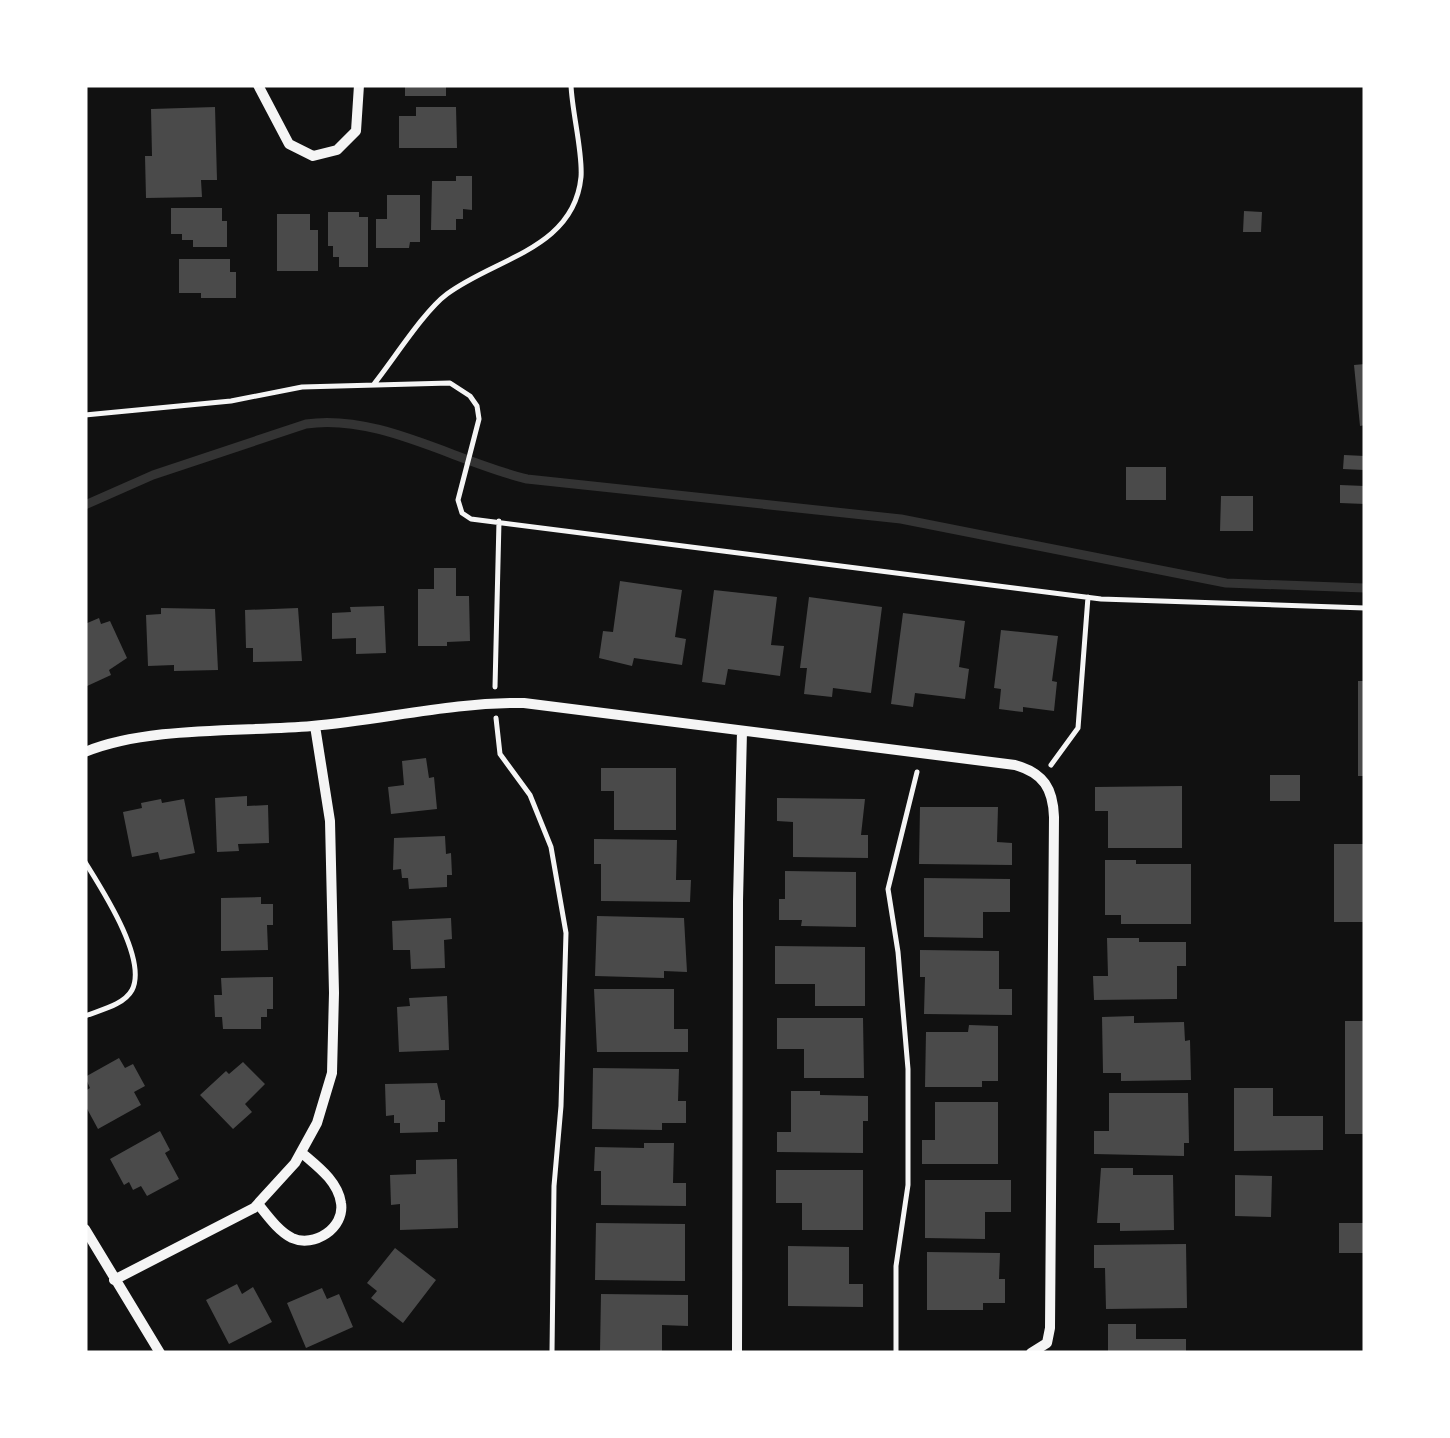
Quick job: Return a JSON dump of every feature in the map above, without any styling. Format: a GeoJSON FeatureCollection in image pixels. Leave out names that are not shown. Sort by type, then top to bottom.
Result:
{"type":"FeatureCollection","features":[{"type":"Feature","properties":{"kind":"street"},"geometry":{"type":"LineString","coordinates":[[258,85],[289,144],[316,156],[337,150],[356,132],[359,85]]}},
{"type":"Feature","properties":{"kind":"street"},"geometry":{"type":"LineString","coordinates":[[85,752],[120,740],[314,726],[494,703],[567,707],[1020,766],[1041,778],[1052,791],[1054,817],[1050,1328],[1047,1343],[1031,1353]]}},
{"type":"Feature","properties":{"kind":"street"},"geometry":{"type":"LineString","coordinates":[[114,1280],[242,1216],[258,1204],[302,1153],[324,1103],[334,1054],[330,821],[314,726]]}},
{"type":"Feature","properties":{"kind":"street"},"geometry":{"type":"LineString","coordinates":[[737,1353],[742,731]]}},
{"type":"Feature","properties":{"kind":"street"},"geometry":{"type":"LineString","coordinates":[[258,1204],[282,1231],[295,1239],[313,1240],[333,1228],[340,1213],[339,1196],[322,1171],[302,1153]]}},
{"type":"Feature","properties":{"kind":"street"},"geometry":{"type":"LineString","coordinates":[[85,1230],[160,1353]]}},
{"type":"Feature","properties":{"kind":"path"},"geometry":{"type":"LineString","coordinates":[[374,384],[444,296],[537,246],[561,225],[574,204],[581,176],[570,85]]}},
{"type":"Feature","properties":{"kind":"path"},"geometry":{"type":"LineString","coordinates":[[85,415],[231,401],[302,387],[395,386],[440,381],[456,385],[477,406],[478,423],[458,500],[462,513],[471,519],[1088,597],[1365,608]]}},
{"type":"Feature","properties":{"kind":"path"},"geometry":{"type":"LineString","coordinates":[[499,520],[494,703],[499,752],[530,795],[554,856],[566,933],[561,1106],[553,1208],[552,1353]]}},
{"type":"Feature","properties":{"kind":"path"},"geometry":{"type":"LineString","coordinates":[[1041,778],[1078,728],[1088,597]]}},
{"type":"Feature","properties":{"kind":"path"},"geometry":{"type":"LineString","coordinates":[[896,1353],[896,1266],[908,1185],[908,1070],[898,952],[888,890],[921,753]]}},
{"type":"Feature","properties":{"kind":"path"},"geometry":{"type":"LineString","coordinates":[[85,862],[130,946],[135,976],[126,997],[85,1016]]}},
{"type":"Feature","properties":{"kind":"building"},"geometry":{"type":"Polygon","coordinates":[[[405,85],[446,85],[446,96],[405,96],[405,85]]]}},
{"type":"Feature","properties":{"kind":"building"},"geometry":{"type":"Polygon","coordinates":[[[215,107],[217,180],[201,180],[202,197],[146,198],[145,156],[152,156],[151,109],[215,107]]]}},
{"type":"Feature","properties":{"kind":"building"},"geometry":{"type":"Polygon","coordinates":[[[416,107],[456,107],[457,148],[399,148],[399,116],[416,116],[416,107]]]}},
{"type":"Feature","properties":{"kind":"building"},"geometry":{"type":"Polygon","coordinates":[[[456,176],[472,176],[472,210],[463,209],[463,219],[456,219],[456,230],[431,230],[432,181],[456,181],[456,176]]]}},
{"type":"Feature","properties":{"kind":"building"},"geometry":{"type":"Polygon","coordinates":[[[387,195],[420,195],[420,242],[410,242],[409,248],[376,248],[376,219],[387,219],[387,195]]]}},
{"type":"Feature","properties":{"kind":"building"},"geometry":{"type":"Polygon","coordinates":[[[171,208],[222,208],[222,221],[227,221],[227,247],[193,247],[193,240],[171,234],[171,208]]]}},
{"type":"Feature","properties":{"kind":"building"},"geometry":{"type":"Polygon","coordinates":[[[1244,211],[1262,212],[1261,232],[1243,232],[1244,211]]]}},
{"type":"Feature","properties":{"kind":"building"},"geometry":{"type":"Polygon","coordinates":[[[328,212],[359,212],[359,217],[368,217],[368,267],[339,267],[339,257],[333,257],[333,246],[328,246],[328,212]]]}},
{"type":"Feature","properties":{"kind":"building"},"geometry":{"type":"Polygon","coordinates":[[[277,214],[310,214],[310,230],[318,230],[318,271],[277,271],[277,214]]]}},
{"type":"Feature","properties":{"kind":"building"},"geometry":{"type":"Polygon","coordinates":[[[179,259],[230,259],[230,272],[236,272],[236,298],[201,298],[201,293],[179,293],[179,259]]]}},
{"type":"Feature","properties":{"kind":"building"},"geometry":{"type":"Polygon","coordinates":[[[1365,364],[1365,425],[1360,426],[1354,365],[1365,364]]]}},
{"type":"Feature","properties":{"kind":"building"},"geometry":{"type":"Polygon","coordinates":[[[1344,455],[1365,456],[1364,470],[1343,469],[1344,455]]]}},
{"type":"Feature","properties":{"kind":"building"},"geometry":{"type":"Polygon","coordinates":[[[1126,467],[1166,467],[1166,500],[1126,500],[1126,467]]]}},
{"type":"Feature","properties":{"kind":"building"},"geometry":{"type":"Polygon","coordinates":[[[1340,485],[1365,486],[1365,504],[1340,503],[1340,485]]]}},
{"type":"Feature","properties":{"kind":"building"},"geometry":{"type":"Polygon","coordinates":[[[1221,496],[1253,496],[1253,531],[1220,531],[1221,496]]]}},
{"type":"Feature","properties":{"kind":"building"},"geometry":{"type":"Polygon","coordinates":[[[434,568],[456,568],[456,596],[469,596],[470,641],[418,646],[418,589],[434,589],[434,568]]]}},
{"type":"Feature","properties":{"kind":"building"},"geometry":{"type":"Polygon","coordinates":[[[620,581],[682,590],[675,637],[686,639],[682,665],[634,658],[632,666],[599,658],[603,631],[613,632],[620,581]]]}},
{"type":"Feature","properties":{"kind":"building"},"geometry":{"type":"Polygon","coordinates":[[[714,590],[777,597],[771,645],[784,646],[780,676],[728,669],[725,685],[702,682],[714,590]]]}},
{"type":"Feature","properties":{"kind":"building"},"geometry":{"type":"Polygon","coordinates":[[[809,597],[882,607],[871,693],[833,688],[832,697],[804,694],[807,668],[800,668],[809,597]]]}},
{"type":"Feature","properties":{"kind":"building"},"geometry":{"type":"Polygon","coordinates":[[[384,606],[386,653],[356,654],[356,638],[332,639],[332,613],[351,612],[350,607],[384,606]]]}},
{"type":"Feature","properties":{"kind":"building"},"geometry":{"type":"Polygon","coordinates":[[[161,608],[215,609],[218,670],[174,671],[174,665],[148,666],[146,615],[161,614],[161,608]]]}},
{"type":"Feature","properties":{"kind":"building"},"geometry":{"type":"Polygon","coordinates":[[[298,608],[302,661],[253,662],[253,648],[246,648],[245,610],[298,608]]]}},
{"type":"Feature","properties":{"kind":"building"},"geometry":{"type":"Polygon","coordinates":[[[903,613],[965,621],[959,667],[969,669],[965,699],[915,693],[913,707],[891,704],[903,613]]]}},
{"type":"Feature","properties":{"kind":"building"},"geometry":{"type":"Polygon","coordinates":[[[99,618],[101,624],[110,621],[127,658],[109,670],[111,675],[85,687],[85,624],[99,618]]]}},
{"type":"Feature","properties":{"kind":"building"},"geometry":{"type":"Polygon","coordinates":[[[1001,630],[1058,636],[1052,681],[1057,682],[1054,711],[999,709],[1001,689],[994,688],[1001,630]]]}},
{"type":"Feature","properties":{"kind":"building"},"geometry":{"type":"Polygon","coordinates":[[[1358,681],[1365,681],[1365,776],[1358,776],[1358,681]]]}},
{"type":"Feature","properties":{"kind":"building"},"geometry":{"type":"Polygon","coordinates":[[[426,758],[429,778],[434,777],[437,809],[391,814],[388,787],[404,785],[402,761],[426,758]]]}},
{"type":"Feature","properties":{"kind":"building"},"geometry":{"type":"Polygon","coordinates":[[[601,768],[676,768],[676,830],[614,830],[614,791],[601,791],[601,768]]]}},
{"type":"Feature","properties":{"kind":"building"},"geometry":{"type":"Polygon","coordinates":[[[1270,775],[1300,775],[1300,801],[1270,801],[1270,775]]]}},
{"type":"Feature","properties":{"kind":"building"},"geometry":{"type":"Polygon","coordinates":[[[1182,786],[1182,848],[1108,848],[1108,811],[1095,811],[1095,787],[1182,786]]]}},
{"type":"Feature","properties":{"kind":"building"},"geometry":{"type":"Polygon","coordinates":[[[247,796],[247,806],[268,805],[269,843],[238,844],[239,851],[217,852],[215,798],[247,796]]]}},
{"type":"Feature","properties":{"kind":"building"},"geometry":{"type":"Polygon","coordinates":[[[777,798],[865,799],[861,835],[868,835],[868,858],[793,857],[793,822],[777,821],[777,798]]]}},
{"type":"Feature","properties":{"kind":"building"},"geometry":{"type":"Polygon","coordinates":[[[161,799],[162,803],[184,799],[195,853],[160,860],[158,852],[132,857],[123,812],[161,799]]]}},
{"type":"Feature","properties":{"kind":"building"},"geometry":{"type":"Polygon","coordinates":[[[920,807],[998,807],[997,842],[1012,843],[1012,865],[919,864],[920,807]]]}},
{"type":"Feature","properties":{"kind":"building"},"geometry":{"type":"Polygon","coordinates":[[[445,836],[452,875],[447,875],[447,887],[409,889],[408,878],[402,878],[401,869],[393,870],[394,838],[445,836]]]}},
{"type":"Feature","properties":{"kind":"building"},"geometry":{"type":"Polygon","coordinates":[[[594,839],[677,840],[676,880],[691,880],[690,902],[601,901],[601,864],[594,864],[594,839]]]}},
{"type":"Feature","properties":{"kind":"building"},"geometry":{"type":"Polygon","coordinates":[[[1334,844],[1365,844],[1365,922],[1334,922],[1334,844]]]}},
{"type":"Feature","properties":{"kind":"building"},"geometry":{"type":"Polygon","coordinates":[[[1105,860],[1191,864],[1191,924],[1121,924],[1121,915],[1105,915],[1105,860]]]}},
{"type":"Feature","properties":{"kind":"building"},"geometry":{"type":"Polygon","coordinates":[[[785,871],[856,872],[856,927],[801,926],[802,920],[779,920],[779,899],[785,899],[785,871]]]}},
{"type":"Feature","properties":{"kind":"building"},"geometry":{"type":"Polygon","coordinates":[[[924,878],[1010,879],[1010,912],[983,912],[983,938],[924,937],[924,878]]]}},
{"type":"Feature","properties":{"kind":"building"},"geometry":{"type":"Polygon","coordinates":[[[261,897],[261,904],[273,904],[273,925],[267,925],[268,950],[221,951],[221,898],[261,897]]]}},
{"type":"Feature","properties":{"kind":"building"},"geometry":{"type":"Polygon","coordinates":[[[597,916],[684,918],[687,972],[664,971],[664,978],[595,976],[597,916]]]}},
{"type":"Feature","properties":{"kind":"building"},"geometry":{"type":"Polygon","coordinates":[[[451,918],[452,939],[444,940],[445,968],[411,969],[410,950],[393,950],[392,921],[451,918]]]}},
{"type":"Feature","properties":{"kind":"building"},"geometry":{"type":"Polygon","coordinates":[[[1107,938],[1186,942],[1186,966],[1177,966],[1177,999],[1094,1000],[1093,976],[1108,976],[1107,938]]]}},
{"type":"Feature","properties":{"kind":"building"},"geometry":{"type":"Polygon","coordinates":[[[775,946],[865,947],[865,1006],[815,1006],[815,984],[775,984],[775,946]]]}},
{"type":"Feature","properties":{"kind":"building"},"geometry":{"type":"Polygon","coordinates":[[[920,950],[999,951],[999,989],[1012,989],[1012,1015],[924,1014],[925,977],[920,977],[920,950]]]}},
{"type":"Feature","properties":{"kind":"building"},"geometry":{"type":"Polygon","coordinates":[[[273,977],[273,1009],[267,1009],[267,1017],[261,1017],[261,1029],[223,1029],[222,1017],[215,1017],[214,995],[222,995],[221,978],[273,977]]]}},
{"type":"Feature","properties":{"kind":"building"},"geometry":{"type":"Polygon","coordinates":[[[594,989],[674,989],[674,1029],[688,1029],[688,1052],[597,1052],[594,989]]]}},
{"type":"Feature","properties":{"kind":"building"},"geometry":{"type":"Polygon","coordinates":[[[447,996],[449,1050],[399,1052],[397,1007],[410,1006],[409,998],[447,996]]]}},
{"type":"Feature","properties":{"kind":"building"},"geometry":{"type":"Polygon","coordinates":[[[1134,1016],[1134,1023],[1184,1022],[1185,1041],[1190,1040],[1191,1080],[1121,1081],[1121,1073],[1103,1073],[1102,1017],[1134,1016]]]}},
{"type":"Feature","properties":{"kind":"building"},"geometry":{"type":"Polygon","coordinates":[[[777,1018],[863,1018],[864,1078],[804,1078],[804,1049],[777,1049],[777,1018]]]}},
{"type":"Feature","properties":{"kind":"building"},"geometry":{"type":"Polygon","coordinates":[[[1345,1021],[1365,1021],[1365,1134],[1345,1134],[1345,1021]]]}},
{"type":"Feature","properties":{"kind":"building"},"geometry":{"type":"Polygon","coordinates":[[[969,1025],[998,1026],[998,1081],[982,1081],[982,1087],[925,1087],[926,1032],[968,1032],[969,1025]]]}},
{"type":"Feature","properties":{"kind":"building"},"geometry":{"type":"Polygon","coordinates":[[[119,1058],[125,1068],[133,1064],[145,1086],[134,1092],[141,1105],[98,1129],[85,1105],[85,1091],[90,1088],[85,1077],[119,1058]]]}},
{"type":"Feature","properties":{"kind":"building"},"geometry":{"type":"Polygon","coordinates":[[[243,1062],[265,1084],[245,1104],[252,1112],[233,1129],[200,1095],[226,1071],[229,1074],[243,1062]]]}},
{"type":"Feature","properties":{"kind":"building"},"geometry":{"type":"Polygon","coordinates":[[[593,1068],[679,1069],[678,1101],[686,1101],[686,1123],[662,1123],[662,1130],[592,1129],[593,1068]]]}},
{"type":"Feature","properties":{"kind":"building"},"geometry":{"type":"Polygon","coordinates":[[[437,1083],[441,1100],[445,1100],[445,1122],[438,1122],[438,1132],[400,1133],[400,1123],[394,1123],[394,1115],[386,1116],[385,1084],[437,1083]]]}},
{"type":"Feature","properties":{"kind":"building"},"geometry":{"type":"Polygon","coordinates":[[[1234,1088],[1273,1088],[1273,1116],[1323,1116],[1323,1150],[1234,1151],[1234,1088]]]}},
{"type":"Feature","properties":{"kind":"building"},"geometry":{"type":"Polygon","coordinates":[[[791,1091],[868,1096],[863,1153],[777,1152],[777,1132],[791,1132],[791,1091]]]}},
{"type":"Feature","properties":{"kind":"building"},"geometry":{"type":"Polygon","coordinates":[[[1109,1093],[1188,1093],[1189,1143],[1184,1143],[1184,1156],[1094,1154],[1094,1131],[1109,1131],[1109,1093]]]}},
{"type":"Feature","properties":{"kind":"building"},"geometry":{"type":"Polygon","coordinates":[[[935,1102],[998,1102],[998,1164],[922,1164],[922,1140],[935,1140],[935,1102]]]}},
{"type":"Feature","properties":{"kind":"building"},"geometry":{"type":"Polygon","coordinates":[[[160,1131],[170,1150],[165,1153],[179,1179],[147,1196],[141,1186],[133,1190],[129,1182],[124,1185],[110,1159],[160,1131]]]}},
{"type":"Feature","properties":{"kind":"building"},"geometry":{"type":"Polygon","coordinates":[[[644,1143],[674,1143],[673,1183],[686,1183],[686,1206],[601,1205],[601,1171],[594,1171],[595,1147],[644,1148],[644,1143]]]}},
{"type":"Feature","properties":{"kind":"building"},"geometry":{"type":"Polygon","coordinates":[[[457,1159],[458,1228],[400,1230],[400,1204],[391,1205],[390,1175],[416,1174],[416,1160],[457,1159]]]}},
{"type":"Feature","properties":{"kind":"building"},"geometry":{"type":"Polygon","coordinates":[[[1101,1168],[1133,1168],[1133,1175],[1173,1175],[1174,1230],[1120,1231],[1120,1223],[1097,1223],[1101,1168]]]}},
{"type":"Feature","properties":{"kind":"building"},"geometry":{"type":"Polygon","coordinates":[[[776,1170],[863,1170],[863,1230],[802,1230],[802,1203],[776,1203],[776,1170]]]}},
{"type":"Feature","properties":{"kind":"building"},"geometry":{"type":"Polygon","coordinates":[[[1235,1175],[1272,1176],[1271,1217],[1235,1216],[1235,1175]]]}},
{"type":"Feature","properties":{"kind":"building"},"geometry":{"type":"Polygon","coordinates":[[[925,1180],[1011,1180],[1011,1212],[985,1212],[985,1239],[925,1238],[925,1180]]]}},
{"type":"Feature","properties":{"kind":"building"},"geometry":{"type":"Polygon","coordinates":[[[596,1223],[685,1224],[685,1281],[595,1280],[596,1223]]]}},
{"type":"Feature","properties":{"kind":"building"},"geometry":{"type":"Polygon","coordinates":[[[1339,1223],[1365,1223],[1365,1253],[1339,1253],[1339,1223]]]}},
{"type":"Feature","properties":{"kind":"building"},"geometry":{"type":"Polygon","coordinates":[[[1186,1244],[1187,1308],[1106,1309],[1105,1268],[1094,1268],[1094,1245],[1186,1244]]]}},
{"type":"Feature","properties":{"kind":"building"},"geometry":{"type":"Polygon","coordinates":[[[788,1246],[849,1247],[849,1284],[863,1284],[863,1307],[788,1306],[788,1246]]]}},
{"type":"Feature","properties":{"kind":"building"},"geometry":{"type":"Polygon","coordinates":[[[395,1248],[436,1280],[403,1323],[371,1298],[377,1291],[367,1283],[395,1248]]]}},
{"type":"Feature","properties":{"kind":"building"},"geometry":{"type":"Polygon","coordinates":[[[927,1252],[1000,1253],[999,1279],[1005,1279],[1005,1303],[983,1303],[983,1310],[927,1310],[927,1252]]]}},
{"type":"Feature","properties":{"kind":"building"},"geometry":{"type":"Polygon","coordinates":[[[237,1284],[242,1294],[253,1287],[272,1322],[229,1344],[206,1300],[237,1284]]]}},
{"type":"Feature","properties":{"kind":"building"},"geometry":{"type":"Polygon","coordinates":[[[322,1288],[327,1299],[339,1294],[353,1327],[306,1348],[287,1303],[322,1288]]]}},
{"type":"Feature","properties":{"kind":"building"},"geometry":{"type":"Polygon","coordinates":[[[601,1294],[688,1295],[688,1326],[662,1325],[662,1352],[600,1351],[601,1294]]]}},
{"type":"Feature","properties":{"kind":"building"},"geometry":{"type":"Polygon","coordinates":[[[1108,1324],[1136,1324],[1136,1339],[1186,1339],[1186,1353],[1108,1353],[1108,1324]]]}},
{"type":"Feature","properties":{"kind":"waterway"},"geometry":{"type":"LineString","coordinates":[[85,505],[153,475],[306,424],[333,423],[389,432],[527,479],[901,519],[1226,583],[1365,588]]}}]}
